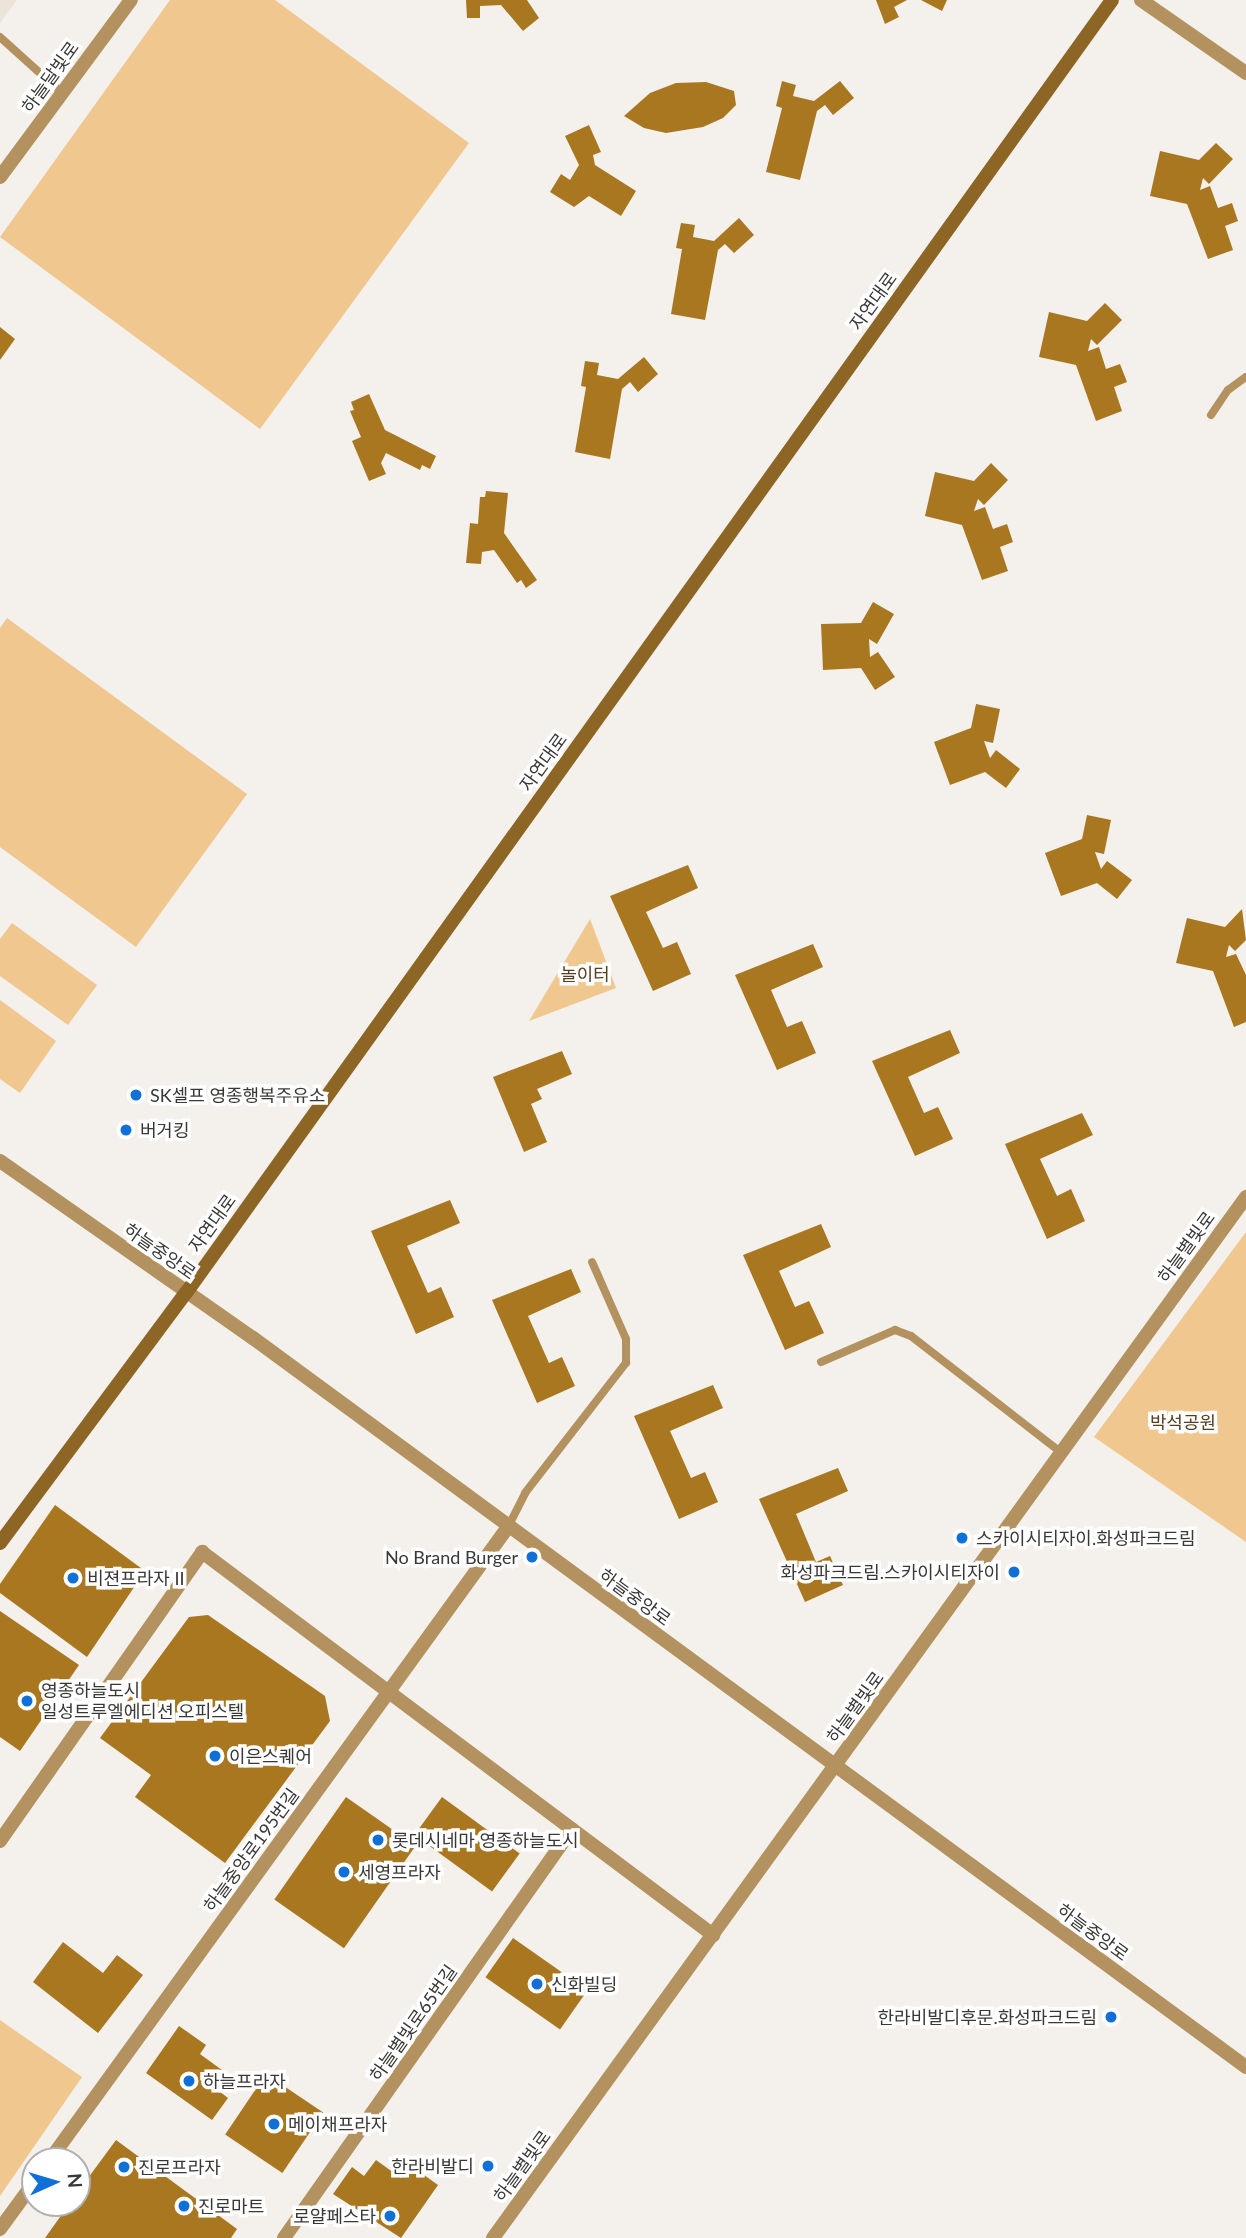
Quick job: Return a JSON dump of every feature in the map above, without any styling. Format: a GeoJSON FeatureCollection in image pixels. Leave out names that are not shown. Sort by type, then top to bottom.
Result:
{"type":"FeatureCollection","features":[{"type":"Feature","properties":{"kind":"main road","name":"자연대로"},"geometry":{"type":"LineString","coordinates":[[0,1543],[186,1293],[1112,0]]}},
{"type":"Feature","properties":{"kind":"street","name":"하늘달빛로"},"geometry":{"type":"LineString","coordinates":[[0,177],[131,0]]}},
{"type":"Feature","properties":{"kind":"street"},"geometry":{"type":"LineString","coordinates":[[1141,0],[1246,73]]}},
{"type":"Feature","properties":{"kind":"street","name":"하늘중앙로"},"geometry":{"type":"LineString","coordinates":[[0,1161],[508,1527],[1246,2067]]}},
{"type":"Feature","properties":{"kind":"street","name":"하늘별빛로"},"geometry":{"type":"LineString","coordinates":[[493,2238],[1246,1197]]}},
{"type":"Feature","properties":{"kind":"street","name":"하늘중앙로195번길"},"geometry":{"type":"LineString","coordinates":[[59,2147],[508,1527]]}},
{"type":"Feature","properties":{"kind":"street"},"geometry":{"type":"LineString","coordinates":[[0,1841],[202,1552],[713,1935]]}},
{"type":"Feature","properties":{"kind":"street","name":"하늘별빛로65번길"},"geometry":{"type":"LineString","coordinates":[[284,2238],[572,1829]]}},
{"type":"Feature","properties":{"kind":"street"},"geometry":{"type":"LineString","coordinates":[[0,2229],[21,2200]]}},
{"type":"Feature","properties":{"kind":"lane"},"geometry":{"type":"LineString","coordinates":[[0,37],[62,93]]}},
{"type":"Feature","properties":{"kind":"lane"},"geometry":{"type":"LineString","coordinates":[[1211,415],[1228,390],[1246,377]]}},
{"type":"Feature","properties":{"kind":"lane"},"geometry":{"type":"LineString","coordinates":[[508,1527],[525,1493],[626,1363],[626,1339],[592,1262]]}},
{"type":"Feature","properties":{"kind":"lane"},"geometry":{"type":"LineString","coordinates":[[821,1362],[895,1330],[911,1336],[1062,1453]]}},
{"type":"Feature","properties":{"kind":"shaded area"},"geometry":{"type":"Polygon","coordinates":[[[0,0],[17,0],[0,23],[0,0]]]}},
{"type":"Feature","properties":{"kind":"green space"},"geometry":{"type":"Polygon","coordinates":[[[170,0],[275,0],[469,143],[260,429],[0,237],[170,0]]]}},
{"type":"Feature","properties":{"kind":"green space"},"geometry":{"type":"Polygon","coordinates":[[[7,618],[247,794],[136,947],[0,847],[0,628],[7,618]]]}},
{"type":"Feature","properties":{"kind":"green space","name":"놀이터"},"geometry":{"type":"Polygon","coordinates":[[[590,919],[616,988],[529,1021],[590,919]]]}},
{"type":"Feature","properties":{"kind":"green space"},"geometry":{"type":"Polygon","coordinates":[[[12,923],[97,985],[68,1025],[0,976],[0,939],[12,923]]]}},
{"type":"Feature","properties":{"kind":"green space"},"geometry":{"type":"Polygon","coordinates":[[[0,1000],[56,1041],[20,1093],[0,1079],[0,1000]]]}},
{"type":"Feature","properties":{"kind":"green space","name":"박석공원"},"geometry":{"type":"Polygon","coordinates":[[[1246,1232],[1246,1542],[1094,1437],[1246,1232]]]}},
{"type":"Feature","properties":{"kind":"green space"},"geometry":{"type":"Polygon","coordinates":[[[0,2020],[82,2077],[34,2147],[21,2147],[21,2166],[0,2196],[0,2020]]]}},
{"type":"Feature","properties":{"kind":"building"},"geometry":{"type":"Polygon","coordinates":[[[466,0],[527,0],[539,18],[523,31],[501,5],[480,6],[480,18],[467,18],[466,0]]]}},
{"type":"Feature","properties":{"kind":"building"},"geometry":{"type":"Polygon","coordinates":[[[876,0],[907,0],[894,7],[899,17],[885,24],[876,0]]]}},
{"type":"Feature","properties":{"kind":"building"},"geometry":{"type":"Polygon","coordinates":[[[921,0],[947,0],[942,11],[921,0]]]}},
{"type":"Feature","properties":{"kind":"building"},"geometry":{"type":"Polygon","coordinates":[[[782,81],[796,85],[793,96],[814,101],[840,81],[854,98],[833,115],[825,105],[817,111],[800,180],[766,172],[782,108],[776,106],[782,81]]]}},
{"type":"Feature","properties":{"kind":"building"},"geometry":{"type":"Polygon","coordinates":[[[706,82],[734,91],[736,105],[723,118],[703,127],[666,133],[644,128],[624,116],[650,93],[676,83],[706,82]]]}},
{"type":"Feature","properties":{"kind":"building"},"geometry":{"type":"Polygon","coordinates":[[[589,125],[601,152],[593,155],[595,165],[636,191],[621,216],[589,196],[574,207],[550,192],[561,174],[570,180],[579,165],[565,136],[589,125]]]}},
{"type":"Feature","properties":{"kind":"building"},"geometry":{"type":"Polygon","coordinates":[[[1216,143],[1233,159],[1209,184],[1203,178],[1200,190],[1210,186],[1218,208],[1232,203],[1238,221],[1225,226],[1233,250],[1208,259],[1187,204],[1150,196],[1160,151],[1199,160],[1216,143]]]}},
{"type":"Feature","properties":{"kind":"building"},"geometry":{"type":"Polygon","coordinates":[[[739,218],[754,235],[734,253],[725,244],[718,250],[705,320],[671,314],[682,249],[676,248],[681,223],[695,225],[693,237],[714,241],[739,218]]]}},
{"type":"Feature","properties":{"kind":"building"},"geometry":{"type":"Polygon","coordinates":[[[1105,303],[1122,320],[1097,345],[1091,339],[1088,351],[1099,347],[1106,369],[1120,364],[1127,382],[1114,387],[1122,411],[1096,421],[1076,365],[1039,357],[1049,312],[1087,321],[1105,303]]]}},
{"type":"Feature","properties":{"kind":"building"},"geometry":{"type":"Polygon","coordinates":[[[0,327],[15,339],[0,360],[0,327]]]}},
{"type":"Feature","properties":{"kind":"building"},"geometry":{"type":"Polygon","coordinates":[[[644,357],[658,374],[638,392],[630,382],[622,389],[610,459],[575,452],[586,387],[581,386],[585,361],[599,363],[597,375],[618,379],[644,357]]]}},
{"type":"Feature","properties":{"kind":"building"},"geometry":{"type":"Polygon","coordinates":[[[369,394],[385,430],[436,456],[430,469],[422,465],[420,470],[386,453],[381,463],[386,474],[369,481],[352,441],[361,437],[350,411],[354,410],[351,402],[369,394]]]}},
{"type":"Feature","properties":{"kind":"building"},"geometry":{"type":"Polygon","coordinates":[[[991,463],[1008,480],[984,505],[978,499],[974,511],[985,507],[993,529],[1007,524],[1013,542],[1000,547],[1008,571],[982,580],[962,525],[925,516],[935,472],[974,481],[991,463]]]}},
{"type":"Feature","properties":{"kind":"building"},"geometry":{"type":"Polygon","coordinates":[[[486,491],[508,493],[504,533],[537,580],[526,588],[521,580],[517,583],[494,550],[482,552],[481,564],[466,563],[470,523],[478,524],[480,497],[485,497],[486,491]]]}},
{"type":"Feature","properties":{"kind":"building"},"geometry":{"type":"Polygon","coordinates":[[[873,602],[894,614],[877,644],[869,639],[870,657],[878,652],[895,677],[875,690],[861,668],[823,670],[821,624],[861,623],[873,602]]]}},
{"type":"Feature","properties":{"kind":"building"},"geometry":{"type":"Polygon","coordinates":[[[976,704],[1000,709],[993,743],[984,741],[990,758],[996,750],[1020,769],[1006,788],[985,772],[950,785],[934,742],[971,728],[976,704]]]}},
{"type":"Feature","properties":{"kind":"building"},"geometry":{"type":"Polygon","coordinates":[[[1087,815],[1111,820],[1104,854],[1095,852],[1101,869],[1107,861],[1132,880],[1117,899],[1097,883],[1061,896],[1045,853],[1082,839],[1087,815]]]}},
{"type":"Feature","properties":{"kind":"building"},"geometry":{"type":"Polygon","coordinates":[[[688,865],[698,888],[646,912],[663,948],[677,942],[691,974],[653,991],[610,896],[688,865]]]}},
{"type":"Feature","properties":{"kind":"building"},"geometry":{"type":"Polygon","coordinates":[[[1242,909],[1246,940],[1235,951],[1229,945],[1226,957],[1236,954],[1246,975],[1246,1022],[1234,1027],[1213,971],[1176,963],[1187,918],[1225,927],[1242,909]]]}},
{"type":"Feature","properties":{"kind":"building"},"geometry":{"type":"Polygon","coordinates":[[[813,944],[823,967],[771,990],[787,1027],[802,1021],[816,1053],[777,1070],[735,975],[813,944]]]}},
{"type":"Feature","properties":{"kind":"building"},"geometry":{"type":"Polygon","coordinates":[[[950,1030],[960,1053],[908,1077],[924,1113],[938,1107],[953,1139],[915,1156],[872,1061],[950,1030]]]}},
{"type":"Feature","properties":{"kind":"building"},"geometry":{"type":"Polygon","coordinates":[[[562,1051],[572,1074],[537,1089],[542,1099],[531,1104],[547,1142],[524,1152],[493,1077],[562,1051]]]}},
{"type":"Feature","properties":{"kind":"building"},"geometry":{"type":"Polygon","coordinates":[[[1082,1113],[1093,1135],[1040,1159],[1057,1196],[1071,1189],[1085,1221],[1047,1239],[1005,1144],[1082,1113]]]}},
{"type":"Feature","properties":{"kind":"building"},"geometry":{"type":"Polygon","coordinates":[[[450,1200],[460,1223],[407,1246],[428,1293],[441,1287],[454,1317],[416,1334],[371,1231],[450,1200]]]}},
{"type":"Feature","properties":{"kind":"building"},"geometry":{"type":"Polygon","coordinates":[[[821,1224],[831,1247],[779,1271],[795,1307],[809,1301],[824,1333],[785,1350],[743,1255],[821,1224]]]}},
{"type":"Feature","properties":{"kind":"building"},"geometry":{"type":"Polygon","coordinates":[[[571,1269],[581,1292],[528,1316],[549,1363],[562,1357],[575,1386],[537,1403],[492,1300],[571,1269]]]}},
{"type":"Feature","properties":{"kind":"building"},"geometry":{"type":"Polygon","coordinates":[[[713,1385],[723,1408],[670,1431],[691,1478],[705,1472],[718,1502],[679,1519],[634,1416],[713,1385]]]}},
{"type":"Feature","properties":{"kind":"building"},"geometry":{"type":"Polygon","coordinates":[[[838,1468],[848,1491],[796,1514],[816,1562],[830,1556],[843,1585],[805,1602],[759,1499],[838,1468]]]}},
{"type":"Feature","properties":{"kind":"building","name":"비젼프라자 II"},"geometry":{"type":"Polygon","coordinates":[[[55,1505],[145,1571],[87,1657],[0,1593],[0,1584],[55,1505]]]}},
{"type":"Feature","properties":{"kind":"building","name":"영종하늘도시 일성트루엘에디션 오피스텔"},"geometry":{"type":"Polygon","coordinates":[[[0,1611],[79,1665],[20,1751],[0,1737],[0,1611]]]}},
{"type":"Feature","properties":{"kind":"building","name":"이은스퀘어"},"geometry":{"type":"Polygon","coordinates":[[[208,1615],[325,1696],[330,1721],[225,1863],[135,1797],[151,1775],[100,1738],[189,1617],[208,1615]]]}},
{"type":"Feature","properties":{"kind":"building","name":"세영프라자"},"geometry":{"type":"Polygon","coordinates":[[[346,1797],[416,1846],[344,1948],[274,1899],[346,1797]]]}},
{"type":"Feature","properties":{"kind":"building"},"geometry":{"type":"Polygon","coordinates":[[[442,1797],[520,1853],[492,1891],[414,1835],[442,1797]]]}},
{"type":"Feature","properties":{"kind":"building","name":"신화빌딩"},"geometry":{"type":"Polygon","coordinates":[[[513,1938],[588,1990],[560,2030],[485,1977],[513,1938]]]}},
{"type":"Feature","properties":{"kind":"building"},"geometry":{"type":"Polygon","coordinates":[[[63,1942],[103,1973],[117,1955],[143,1975],[98,2033],[33,1982],[63,1942]]]}},
{"type":"Feature","properties":{"kind":"building","name":"하늘프라자"},"geometry":{"type":"Polygon","coordinates":[[[179,2026],[206,2045],[200,2054],[226,2073],[215,2088],[228,2098],[212,2120],[146,2073],[179,2026]]]}},
{"type":"Feature","properties":{"kind":"building","name":"메이채프라자"},"geometry":{"type":"Polygon","coordinates":[[[266,2074],[323,2113],[282,2173],[225,2135],[266,2074]]]}},
{"type":"Feature","properties":{"kind":"building","name":"진로프라자"},"geometry":{"type":"Polygon","coordinates":[[[116,2140],[237,2229],[231,2238],[45,2238],[60,2217],[91,2217],[91,2174],[116,2140]]]}},
{"type":"Feature","properties":{"kind":"building","name":"로얄페스타"},"geometry":{"type":"Polygon","coordinates":[[[376,2160],[401,2178],[410,2165],[438,2185],[401,2238],[333,2194],[352,2167],[364,2176],[376,2160]]]}},
{"type":"Feature","properties":{"kind":"place","name":"SK셀프 영종행복주유소"},"geometry":{"type":"Point","coordinates":[136,1095]}},
{"type":"Feature","properties":{"kind":"place","name":"버거킹"},"geometry":{"type":"Point","coordinates":[126,1130]}},
{"type":"Feature","properties":{"kind":"place","name":"스카이시티자이.화성파크드림"},"geometry":{"type":"Point","coordinates":[962,1538]}},
{"type":"Feature","properties":{"kind":"place","name":"No Brand Burger"},"geometry":{"type":"Point","coordinates":[532,1557]}},
{"type":"Feature","properties":{"kind":"place","name":"화성파크드림.스카이시티자이"},"geometry":{"type":"Point","coordinates":[1014,1572]}},
{"type":"Feature","properties":{"kind":"place","name":"비젼프라자 II"},"geometry":{"type":"Point","coordinates":[73,1578]}},
{"type":"Feature","properties":{"kind":"place","name":"영종하늘도시 일성트루엘에디션 오피스텔"},"geometry":{"type":"Point","coordinates":[27,1701]}},
{"type":"Feature","properties":{"kind":"place","name":"이은스퀘어"},"geometry":{"type":"Point","coordinates":[215,1756]}},
{"type":"Feature","properties":{"kind":"place","name":"롯데시네마 영종하늘도시"},"geometry":{"type":"Point","coordinates":[378,1840]}},
{"type":"Feature","properties":{"kind":"place","name":"세영프라자"},"geometry":{"type":"Point","coordinates":[344,1872]}},
{"type":"Feature","properties":{"kind":"place","name":"신화빌딩"},"geometry":{"type":"Point","coordinates":[537,1984]}},
{"type":"Feature","properties":{"kind":"place","name":"한라비발디후문.화성파크드림"},"geometry":{"type":"Point","coordinates":[1111,2017]}},
{"type":"Feature","properties":{"kind":"place","name":"하늘프라자"},"geometry":{"type":"Point","coordinates":[189,2081]}},
{"type":"Feature","properties":{"kind":"place","name":"메이채프라자"},"geometry":{"type":"Point","coordinates":[274,2124]}},
{"type":"Feature","properties":{"kind":"place","name":"한라비발디"},"geometry":{"type":"Point","coordinates":[488,2166]}},
{"type":"Feature","properties":{"kind":"place","name":"진로프라자"},"geometry":{"type":"Point","coordinates":[124,2167]}},
{"type":"Feature","properties":{"kind":"place","name":"진로마트"},"geometry":{"type":"Point","coordinates":[184,2206]}},
{"type":"Feature","properties":{"kind":"place","name":"로얄페스타"},"geometry":{"type":"Point","coordinates":[390,2216]}}]}
